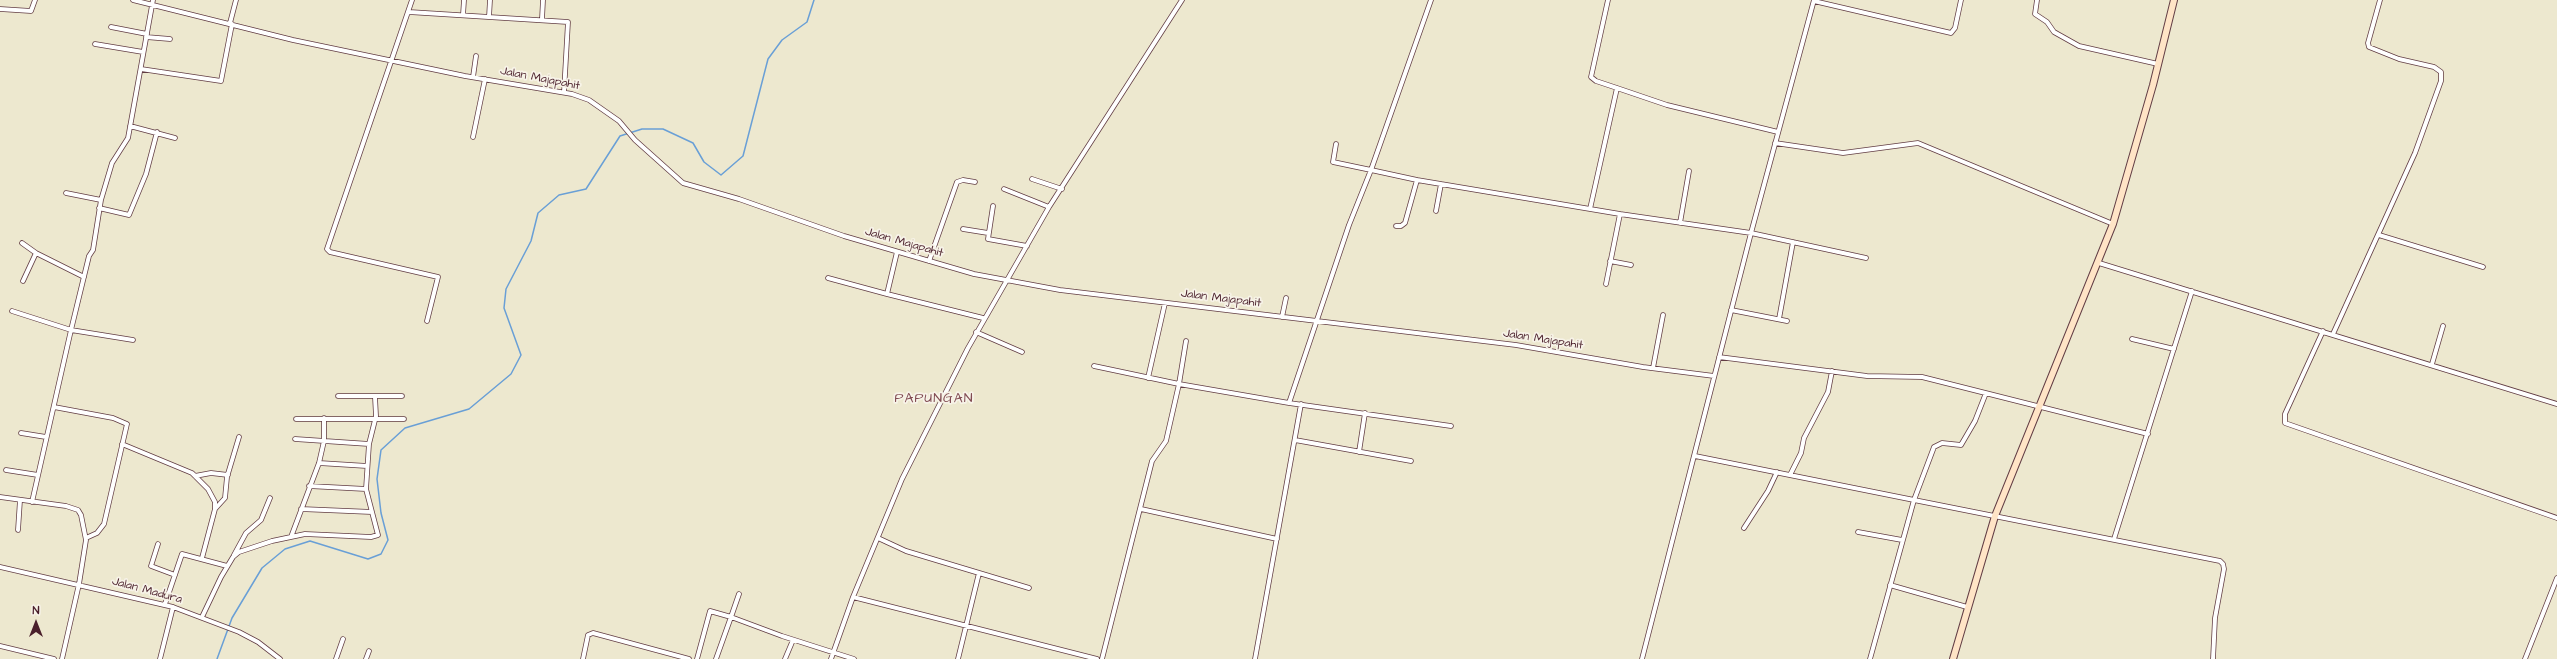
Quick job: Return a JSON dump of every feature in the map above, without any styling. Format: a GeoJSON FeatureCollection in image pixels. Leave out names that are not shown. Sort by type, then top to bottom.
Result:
{"type":"FeatureCollection","features":[{"type":"Feature","properties":{"kind":"street"},"geometry":{"type":"LineString","coordinates":[[0,9],[31,11],[35,0]]}},
{"type":"Feature","properties":{"kind":"street","name":"Jalan Majapahit"},"geometry":{"type":"LineString","coordinates":[[133,0],[153,2],[293,40],[473,77],[564,92],[589,100],[619,121],[635,140],[683,183],[739,199],[815,227],[974,274],[1060,290],[1315,322],[1516,345],[1653,368],[1714,376]]}},
{"type":"Feature","properties":{"kind":"street"},"geometry":{"type":"LineString","coordinates":[[141,69],[221,82],[236,0]]}},
{"type":"Feature","properties":{"kind":"street"},"geometry":{"type":"LineString","coordinates":[[412,0],[327,249],[330,252],[438,277],[427,321]]}},
{"type":"Feature","properties":{"kind":"street"},"geometry":{"type":"LineString","coordinates":[[463,15],[464,0]]}},
{"type":"Feature","properties":{"kind":"street"},"geometry":{"type":"LineString","coordinates":[[489,17],[490,0]]}},
{"type":"Feature","properties":{"kind":"street"},"geometry":{"type":"LineString","coordinates":[[542,19],[543,0]]}},
{"type":"Feature","properties":{"kind":"street"},"geometry":{"type":"LineString","coordinates":[[831,659],[853,597],[929,421],[983,318],[1049,207],[1062,189],[1182,0]]}},
{"type":"Feature","properties":{"kind":"street"},"geometry":{"type":"LineString","coordinates":[[1289,403],[1315,322],[1349,225],[1371,170],[1431,0]]}},
{"type":"Feature","properties":{"kind":"street"},"geometry":{"type":"LineString","coordinates":[[1608,0],[1591,76],[1596,82],[1667,105],[1778,132]]}},
{"type":"Feature","properties":{"kind":"street"},"geometry":{"type":"LineString","coordinates":[[1642,659],[1751,233],[1814,0],[1951,33],[1955,28],[1961,0]]}},
{"type":"Feature","properties":{"kind":"street"},"geometry":{"type":"LineString","coordinates":[[2037,0],[2035,14],[2047,22],[2054,32],[2078,46],[2158,64]]}},
{"type":"Feature","properties":{"kind":"street"},"geometry":{"type":"LineString","coordinates":[[1953,659],[1967,607],[1995,516],[2038,406],[2113,224],[2158,64],[2174,0]]}},
{"type":"Feature","properties":{"kind":"street"},"geometry":{"type":"LineString","coordinates":[[2333,334],[2421,140],[2442,76],[2440,71],[2434,67],[2399,59],[2369,47],[2368,43],[2380,0]]}},
{"type":"Feature","properties":{"kind":"street"},"geometry":{"type":"LineString","coordinates":[[32,502],[71,330],[89,256],[93,250],[101,200],[112,163],[125,145],[130,126],[153,2]]}},
{"type":"Feature","properties":{"kind":"street"},"geometry":{"type":"LineString","coordinates":[[408,12],[564,21],[569,25],[564,92]]}},
{"type":"Feature","properties":{"kind":"street"},"geometry":{"type":"LineString","coordinates":[[111,27],[146,36],[170,39]]}},
{"type":"Feature","properties":{"kind":"street"},"geometry":{"type":"LineString","coordinates":[[95,44],[143,52]]}},
{"type":"Feature","properties":{"kind":"street"},"geometry":{"type":"LineString","coordinates":[[473,77],[476,56]]}},
{"type":"Feature","properties":{"kind":"street"},"geometry":{"type":"LineString","coordinates":[[473,137],[485,79]]}},
{"type":"Feature","properties":{"kind":"street"},"geometry":{"type":"LineString","coordinates":[[1590,209],[1617,88]]}},
{"type":"Feature","properties":{"kind":"street"},"geometry":{"type":"LineString","coordinates":[[130,126],[176,138]]}},
{"type":"Feature","properties":{"kind":"street"},"geometry":{"type":"LineString","coordinates":[[99,208],[129,214],[146,174],[157,132]]}},
{"type":"Feature","properties":{"kind":"street"},"geometry":{"type":"LineString","coordinates":[[1775,143],[1843,154],[1918,143],[2113,224]]}},
{"type":"Feature","properties":{"kind":"street"},"geometry":{"type":"LineString","coordinates":[[1336,144],[1333,162],[1417,180],[1620,214],[1751,233],[1866,258]]}},
{"type":"Feature","properties":{"kind":"street"},"geometry":{"type":"LineString","coordinates":[[1680,223],[1690,171]]}},
{"type":"Feature","properties":{"kind":"street"},"geometry":{"type":"LineString","coordinates":[[1032,179],[1062,189]]}},
{"type":"Feature","properties":{"kind":"street"},"geometry":{"type":"LineString","coordinates":[[929,261],[957,182],[963,180],[975,182]]}},
{"type":"Feature","properties":{"kind":"street"},"geometry":{"type":"LineString","coordinates":[[1396,226],[1401,226],[1405,223],[1417,180]]}},
{"type":"Feature","properties":{"kind":"street"},"geometry":{"type":"LineString","coordinates":[[1436,212],[1441,184]]}},
{"type":"Feature","properties":{"kind":"street"},"geometry":{"type":"LineString","coordinates":[[1004,189],[1049,207]]}},
{"type":"Feature","properties":{"kind":"street"},"geometry":{"type":"LineString","coordinates":[[66,193],[101,200]]}},
{"type":"Feature","properties":{"kind":"street"},"geometry":{"type":"LineString","coordinates":[[994,206],[988,233],[989,239],[1027,246]]}},
{"type":"Feature","properties":{"kind":"street"},"geometry":{"type":"LineString","coordinates":[[1606,284],[1620,214]]}},
{"type":"Feature","properties":{"kind":"street"},"geometry":{"type":"LineString","coordinates":[[963,229],[988,233]]}},
{"type":"Feature","properties":{"kind":"street"},"geometry":{"type":"LineString","coordinates":[[2379,235],[2483,267]]}},
{"type":"Feature","properties":{"kind":"street"},"geometry":{"type":"LineString","coordinates":[[1779,319],[1793,242]]}},
{"type":"Feature","properties":{"kind":"street"},"geometry":{"type":"LineString","coordinates":[[22,243],[36,253],[84,277]]}},
{"type":"Feature","properties":{"kind":"street"},"geometry":{"type":"LineString","coordinates":[[887,294],[897,252]]}},
{"type":"Feature","properties":{"kind":"street"},"geometry":{"type":"LineString","coordinates":[[23,281],[36,253]]}},
{"type":"Feature","properties":{"kind":"street"},"geometry":{"type":"LineString","coordinates":[[1610,261],[1631,265]]}},
{"type":"Feature","properties":{"kind":"street"},"geometry":{"type":"LineString","coordinates":[[2098,263],[2432,364],[2557,404]]}},
{"type":"Feature","properties":{"kind":"street"},"geometry":{"type":"LineString","coordinates":[[828,278],[983,318]]}},
{"type":"Feature","properties":{"kind":"street"},"geometry":{"type":"LineString","coordinates":[[2114,539],[2192,291]]}},
{"type":"Feature","properties":{"kind":"street"},"geometry":{"type":"LineString","coordinates":[[1282,317],[1286,298]]}},
{"type":"Feature","properties":{"kind":"street"},"geometry":{"type":"LineString","coordinates":[[1148,378],[1165,303]]}},
{"type":"Feature","properties":{"kind":"street"},"geometry":{"type":"LineString","coordinates":[[1732,310],[1787,321]]}},
{"type":"Feature","properties":{"kind":"street"},"geometry":{"type":"LineString","coordinates":[[12,311],[71,330],[133,340]]}},
{"type":"Feature","properties":{"kind":"street"},"geometry":{"type":"LineString","coordinates":[[1653,368],[1662,315]]}},
{"type":"Feature","properties":{"kind":"street"},"geometry":{"type":"LineString","coordinates":[[2432,364],[2442,326]]}},
{"type":"Feature","properties":{"kind":"street"},"geometry":{"type":"LineString","coordinates":[[2322,331],[2285,414],[2285,423],[2557,518]]}},
{"type":"Feature","properties":{"kind":"street"},"geometry":{"type":"LineString","coordinates":[[976,332],[1022,352]]}},
{"type":"Feature","properties":{"kind":"street"},"geometry":{"type":"LineString","coordinates":[[2132,339],[2174,349]]}},
{"type":"Feature","properties":{"kind":"street"},"geometry":{"type":"LineString","coordinates":[[1102,659],[1152,461],[1166,441],[1179,384],[1186,340]]}},
{"type":"Feature","properties":{"kind":"street"},"geometry":{"type":"LineString","coordinates":[[1719,357],[1832,370],[1867,376],[1922,377],[2148,434]]}},
{"type":"Feature","properties":{"kind":"street"},"geometry":{"type":"LineString","coordinates":[[1094,366],[1179,384],[1289,403],[1451,426]]}},
{"type":"Feature","properties":{"kind":"street"},"geometry":{"type":"LineString","coordinates":[[1790,475],[1801,452],[1804,438],[1828,392],[1832,370]]}},
{"type":"Feature","properties":{"kind":"street"},"geometry":{"type":"LineString","coordinates":[[1870,659],[1914,500],[1934,447],[1942,443],[1961,445],[1975,420],[1986,393]]}},
{"type":"Feature","properties":{"kind":"street"},"geometry":{"type":"LineString","coordinates":[[338,396],[402,396]]}},
{"type":"Feature","properties":{"kind":"street"},"geometry":{"type":"LineString","coordinates":[[233,557],[247,548],[291,537],[315,534],[375,537],[378,531],[366,489],[369,444],[375,420],[375,397]]}},
{"type":"Feature","properties":{"kind":"street"},"geometry":{"type":"LineString","coordinates":[[1254,659],[1301,404]]}},
{"type":"Feature","properties":{"kind":"street"},"geometry":{"type":"LineString","coordinates":[[54,407],[126,422],[104,524],[97,533],[86,538]]}},
{"type":"Feature","properties":{"kind":"street"},"geometry":{"type":"LineString","coordinates":[[1359,452],[1365,413]]}},
{"type":"Feature","properties":{"kind":"street"},"geometry":{"type":"LineString","coordinates":[[291,537],[309,486],[319,463],[324,441],[324,418]]}},
{"type":"Feature","properties":{"kind":"street"},"geometry":{"type":"LineString","coordinates":[[296,419],[404,419]]}},
{"type":"Feature","properties":{"kind":"street"},"geometry":{"type":"LineString","coordinates":[[21,433],[46,437]]}},
{"type":"Feature","properties":{"kind":"street"},"geometry":{"type":"LineString","coordinates":[[215,509],[225,498],[228,475],[239,437]]}},
{"type":"Feature","properties":{"kind":"street"},"geometry":{"type":"LineString","coordinates":[[295,439],[369,444]]}},
{"type":"Feature","properties":{"kind":"street"},"geometry":{"type":"LineString","coordinates":[[1295,440],[1411,460]]}},
{"type":"Feature","properties":{"kind":"street"},"geometry":{"type":"LineString","coordinates":[[122,444],[193,475],[213,496],[215,509],[202,558]]}},
{"type":"Feature","properties":{"kind":"street"},"geometry":{"type":"LineString","coordinates":[[1695,456],[2114,539],[2222,562],[2224,569],[2214,618],[2213,659]]}},
{"type":"Feature","properties":{"kind":"street"},"geometry":{"type":"LineString","coordinates":[[319,463],[367,466]]}},
{"type":"Feature","properties":{"kind":"street"},"geometry":{"type":"LineString","coordinates":[[6,470],[38,475]]}},
{"type":"Feature","properties":{"kind":"street"},"geometry":{"type":"LineString","coordinates":[[1744,528],[1768,491],[1777,472]]}},
{"type":"Feature","properties":{"kind":"street"},"geometry":{"type":"LineString","coordinates":[[193,475],[211,473],[228,475]]}},
{"type":"Feature","properties":{"kind":"street"},"geometry":{"type":"LineString","coordinates":[[309,486],[366,489]]}},
{"type":"Feature","properties":{"kind":"street"},"geometry":{"type":"LineString","coordinates":[[0,497],[66,506],[78,510],[81,515],[86,538],[79,584],[62,659]]}},
{"type":"Feature","properties":{"kind":"street"},"geometry":{"type":"LineString","coordinates":[[202,616],[227,566],[246,533],[261,520],[270,498]]}},
{"type":"Feature","properties":{"kind":"street"},"geometry":{"type":"LineString","coordinates":[[18,530],[20,500]]}},
{"type":"Feature","properties":{"kind":"street"},"geometry":{"type":"LineString","coordinates":[[301,509],[372,512]]}},
{"type":"Feature","properties":{"kind":"street"},"geometry":{"type":"LineString","coordinates":[[1141,509],[1277,539]]}},
{"type":"Feature","properties":{"kind":"street"},"geometry":{"type":"LineString","coordinates":[[1858,532],[1902,540]]}},
{"type":"Feature","properties":{"kind":"street"},"geometry":{"type":"LineString","coordinates":[[878,538],[906,551],[1029,588]]}},
{"type":"Feature","properties":{"kind":"street"},"geometry":{"type":"LineString","coordinates":[[158,544],[151,566],[175,574]]}},
{"type":"Feature","properties":{"kind":"street"},"geometry":{"type":"LineString","coordinates":[[165,604],[182,554],[202,558],[227,566]]}},
{"type":"Feature","properties":{"kind":"street","name":"Jalan Madura"},"geometry":{"type":"LineString","coordinates":[[0,567],[165,604],[202,616],[258,642],[280,659]]}},
{"type":"Feature","properties":{"kind":"street"},"geometry":{"type":"LineString","coordinates":[[958,659],[978,573]]}},
{"type":"Feature","properties":{"kind":"street"},"geometry":{"type":"LineString","coordinates":[[2525,659],[2557,578]]}},
{"type":"Feature","properties":{"kind":"street"},"geometry":{"type":"LineString","coordinates":[[1890,585],[1967,607]]}},
{"type":"Feature","properties":{"kind":"street"},"geometry":{"type":"LineString","coordinates":[[716,659],[739,594]]}},
{"type":"Feature","properties":{"kind":"street"},"geometry":{"type":"LineString","coordinates":[[853,597],[1096,659]]}},
{"type":"Feature","properties":{"kind":"street"},"geometry":{"type":"LineString","coordinates":[[160,659],[173,607]]}},
{"type":"Feature","properties":{"kind":"street"},"geometry":{"type":"LineString","coordinates":[[697,659],[710,611],[731,617],[793,640],[854,659]]}},
{"type":"Feature","properties":{"kind":"street"},"geometry":{"type":"LineString","coordinates":[[583,659],[588,635],[593,633],[689,659]]}},
{"type":"Feature","properties":{"kind":"street"},"geometry":{"type":"LineString","coordinates":[[336,659],[342,639]]}},
{"type":"Feature","properties":{"kind":"street"},"geometry":{"type":"LineString","coordinates":[[785,659],[793,640]]}},
{"type":"Feature","properties":{"kind":"street"},"geometry":{"type":"LineString","coordinates":[[0,646],[54,659]]}},
{"type":"Feature","properties":{"kind":"street"},"geometry":{"type":"LineString","coordinates":[[366,659],[369,651]]}},
{"type":"Feature","properties":{"kind":"waterway"},"geometry":{"type":"LineString","coordinates":[[217,659],[232,618],[262,568],[285,549],[310,541],[368,559],[381,554],[388,540],[381,513],[377,479],[381,450],[405,428],[469,409],[511,374],[521,355],[504,308],[506,289],[531,241],[538,213],[559,195],[586,189],[620,136],[642,129],[663,129],[693,143],[704,162],[721,175],[743,156],[768,59],[782,40],[807,22],[814,0]]}},
{"type":"Feature","properties":{"kind":"district","name":"PAPUNGAN"},"geometry":{"type":"Point","coordinates":[934,399]}}]}
